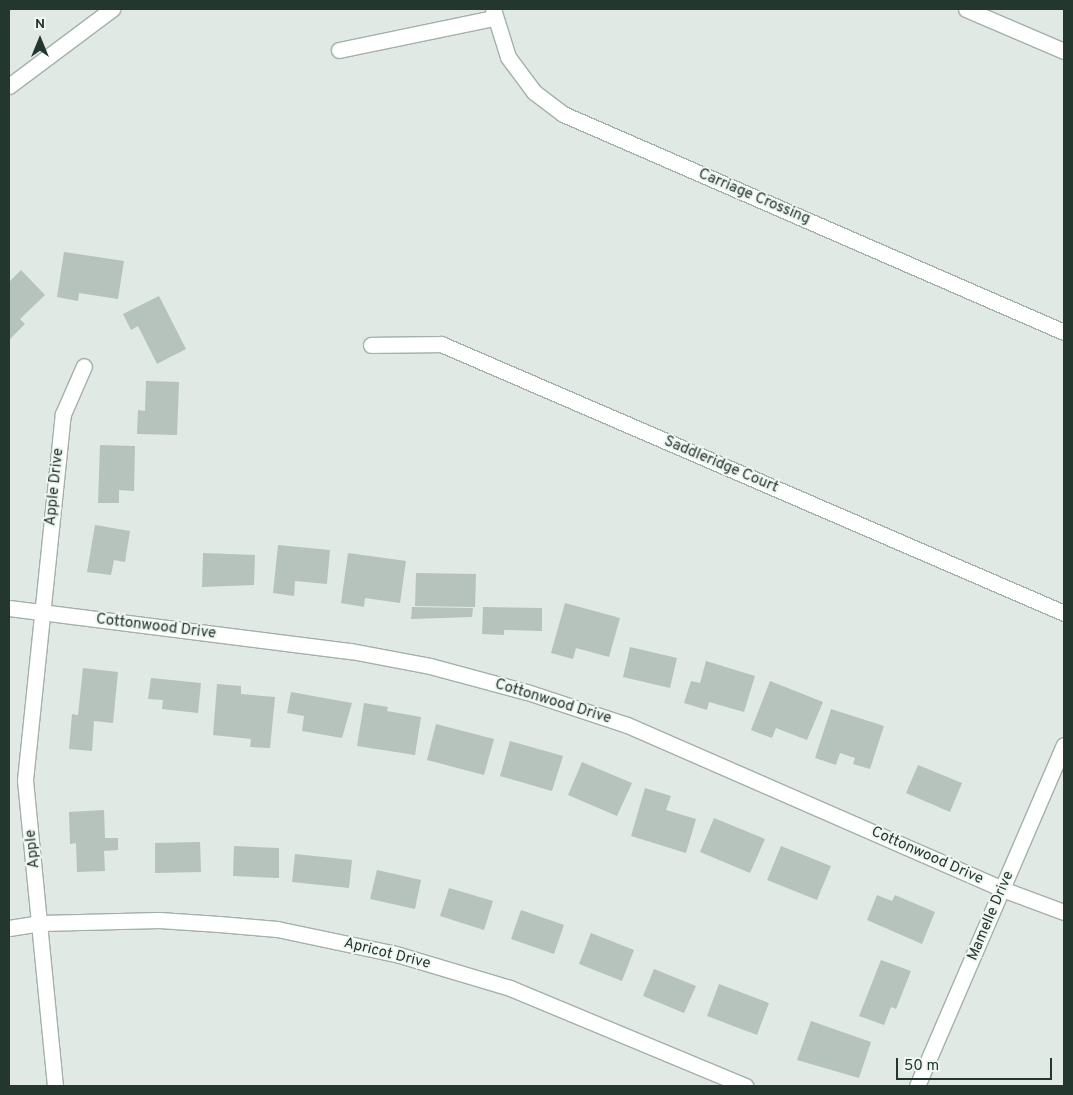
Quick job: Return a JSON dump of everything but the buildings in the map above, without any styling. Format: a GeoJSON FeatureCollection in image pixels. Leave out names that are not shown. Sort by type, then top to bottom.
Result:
{"type":"FeatureCollection","features":[{"type":"Feature","properties":{"kind":"street"},"geometry":{"type":"LineString","coordinates":[[9,86],[112,9]]}},
{"type":"Feature","properties":{"kind":"street"},"geometry":{"type":"LineString","coordinates":[[966,9],[1064,51]]}},
{"type":"Feature","properties":{"kind":"street"},"geometry":{"type":"LineString","coordinates":[[339,50],[494,13]]}},
{"type":"Feature","properties":{"kind":"street","name":"Carriage Crossing"},"geometry":{"type":"LineString","coordinates":[[494,13],[508,58],[534,92],[563,114],[1064,332]]}},
{"type":"Feature","properties":{"kind":"street","name":"Saddleridge Court"},"geometry":{"type":"LineString","coordinates":[[372,345],[441,344],[1064,613]]}},
{"type":"Feature","properties":{"kind":"street","name":"Apple Drive"},"geometry":{"type":"LineString","coordinates":[[42,613],[63,414],[84,366]]}},
{"type":"Feature","properties":{"kind":"street","name":"Cottonwood Drive"},"geometry":{"type":"LineString","coordinates":[[9,608],[351,651],[430,666],[528,692],[627,725],[1002,889],[1064,912]]}},
{"type":"Feature","properties":{"kind":"street","name":"Apple"},"geometry":{"type":"LineString","coordinates":[[42,613],[25,780],[41,923],[55,1086]]}},
{"type":"Feature","properties":{"kind":"street","name":"Mamelle Drive"},"geometry":{"type":"LineString","coordinates":[[917,1086],[1064,745]]}},
{"type":"Feature","properties":{"kind":"street","name":"Apricot Drive"},"geometry":{"type":"LineString","coordinates":[[9,928],[41,923],[159,920],[267,928],[396,954],[510,988],[745,1086]]}}]}
